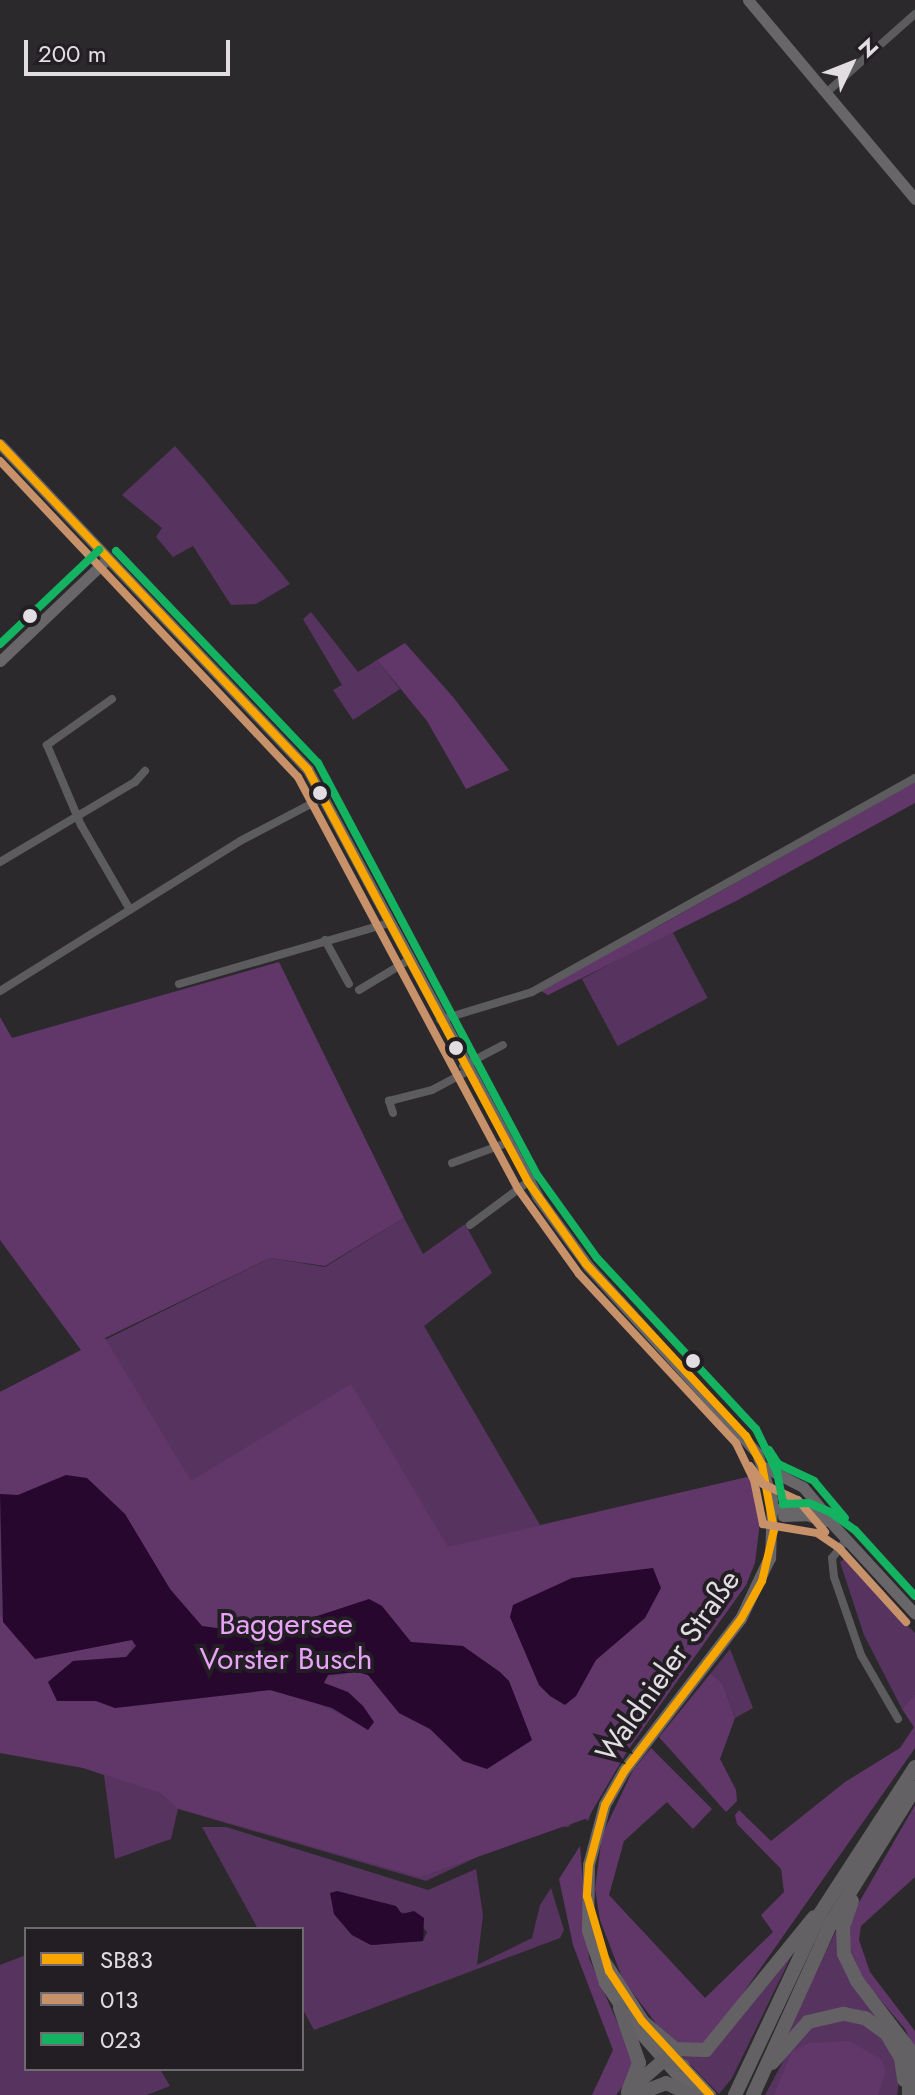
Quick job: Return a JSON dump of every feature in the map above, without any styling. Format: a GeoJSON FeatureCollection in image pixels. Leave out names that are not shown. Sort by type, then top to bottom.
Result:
{"type":"FeatureCollection","features":[{"type":"Feature","properties":{"kind":"highway"},"geometry":{"type":"LineString","coordinates":[[737,2093],[821,1912],[915,1767]]}},
{"type":"Feature","properties":{"kind":"highway"},"geometry":{"type":"LineString","coordinates":[[754,2095],[812,1961],[877,1846],[915,1788]]}},
{"type":"Feature","properties":{"kind":"highway"},"geometry":{"type":"LineString","coordinates":[[877,1846],[847,1913],[842,1942],[857,1981],[909,2049],[913,2073],[909,2095]]}},
{"type":"Feature","properties":{"kind":"highway"},"geometry":{"type":"LineString","coordinates":[[642,2021],[680,2051],[711,2047],[803,1926],[821,1912]]}},
{"type":"Feature","properties":{"kind":"highway"},"geometry":{"type":"LineString","coordinates":[[620,2008],[639,2063],[629,2094]]}},
{"type":"Feature","properties":{"kind":"highway"},"geometry":{"type":"LineString","coordinates":[[754,2095],[799,2029],[836,2013],[865,2018],[886,2033],[903,2066],[902,2095]]}},
{"type":"Feature","properties":{"kind":"highway"},"geometry":{"type":"LineString","coordinates":[[629,2094],[664,2060],[683,2066]]}},
{"type":"Feature","properties":{"kind":"highway"},"geometry":{"type":"LineString","coordinates":[[629,2094],[660,2083],[679,2086],[694,2095]]}},
{"type":"Feature","properties":{"kind":"main road"},"geometry":{"type":"LineString","coordinates":[[748,0],[915,199]]}},
{"type":"Feature","properties":{"kind":"main road"},"geometry":{"type":"LineString","coordinates":[[0,444],[284,741],[324,797],[439,1021],[528,1182],[586,1264],[737,1426],[762,1465],[803,1487],[915,1614]]}},
{"type":"Feature","properties":{"kind":"main road"},"geometry":{"type":"LineString","coordinates":[[2,655],[107,559]]}},
{"type":"Feature","properties":{"kind":"main road","name":"Waldnieler Straße"},"geometry":{"type":"LineString","coordinates":[[694,2095],[620,2008],[591,1944],[587,1896],[592,1848],[605,1805],[625,1770],[741,1619],[770,1558],[773,1513],[762,1465]]}},
{"type":"Feature","properties":{"kind":"main road"},"geometry":{"type":"LineString","coordinates":[[773,1513],[806,1507],[828,1517]]}},
{"type":"Feature","properties":{"kind":"main road"},"geometry":{"type":"LineString","coordinates":[[773,1513],[818,1519],[847,1539]]}},
{"type":"Feature","properties":{"kind":"main road"},"geometry":{"type":"LineString","coordinates":[[770,1558],[784,1527],[800,1515]]}},
{"type":"Feature","properties":{"kind":"main road","name":"Waldnieler Straße"},"geometry":{"type":"LineString","coordinates":[[587,1896],[601,1954],[642,2021],[710,2095]]}},
{"type":"Feature","properties":{"kind":"street"},"geometry":{"type":"LineString","coordinates":[[826,93],[915,14]]}},
{"type":"Feature","properties":{"kind":"street"},"geometry":{"type":"LineString","coordinates":[[112,699],[47,745],[77,812],[130,910]]}},
{"type":"Feature","properties":{"kind":"street"},"geometry":{"type":"LineString","coordinates":[[0,862],[77,812],[135,782],[145,771]]}},
{"type":"Feature","properties":{"kind":"street"},"geometry":{"type":"LineString","coordinates":[[439,1021],[532,992],[915,778]]}},
{"type":"Feature","properties":{"kind":"street"},"geometry":{"type":"LineString","coordinates":[[0,991],[130,910],[324,797]]}},
{"type":"Feature","properties":{"kind":"street"},"geometry":{"type":"LineString","coordinates":[[179,984],[389,923]]}},
{"type":"Feature","properties":{"kind":"street"},"geometry":{"type":"LineString","coordinates":[[325,940],[349,984]]}},
{"type":"Feature","properties":{"kind":"street"},"geometry":{"type":"LineString","coordinates":[[359,990],[409,960]]}},
{"type":"Feature","properties":{"kind":"street"},"geometry":{"type":"LineString","coordinates":[[393,1113],[389,1101],[432,1090],[503,1045]]}},
{"type":"Feature","properties":{"kind":"street"},"geometry":{"type":"LineString","coordinates":[[452,1163],[506,1143]]}},
{"type":"Feature","properties":{"kind":"street"},"geometry":{"type":"LineString","coordinates":[[470,1225],[528,1182]]}},
{"type":"Feature","properties":{"kind":"street"},"geometry":{"type":"LineString","coordinates":[[847,1539],[832,1558],[834,1577],[861,1655],[898,1719]]}},
{"type":"Feature","properties":{"kind":"green space"},"geometry":{"type":"Polygon","coordinates":[[[175,446],[290,584],[256,604],[231,605],[193,546],[173,557],[156,537],[162,528],[122,495],[175,446]]]}},
{"type":"Feature","properties":{"kind":"green space"},"geometry":{"type":"Polygon","coordinates":[[[311,612],[358,672],[377,660],[400,689],[353,720],[333,690],[342,685],[303,619],[311,612]]]}},
{"type":"Feature","properties":{"kind":"green space"},"geometry":{"type":"Polygon","coordinates":[[[672,931],[708,998],[618,1046],[582,979],[672,931]]]}},
{"type":"Feature","properties":{"kind":"green space","name":"Baggersee Vorster Busch"},"geometry":{"type":"Polygon","coordinates":[[[404,1218],[423,1254],[465,1224],[492,1273],[424,1326],[540,1525],[752,1476],[761,1516],[746,1585],[603,1781],[588,1821],[581,1816],[568,1827],[546,1825],[426,1881],[178,1809],[171,1839],[115,1859],[104,1775],[0,1736],[0,1392],[270,1258],[325,1267],[404,1218]]]}},
{"type":"Feature","properties":{"kind":"green space"},"geometry":{"type":"Polygon","coordinates":[[[844,1559],[915,1633],[915,1694],[902,1709],[864,1635],[840,1562],[844,1559]]]}},
{"type":"Feature","properties":{"kind":"green space"},"geometry":{"type":"Polygon","coordinates":[[[730,1649],[753,1708],[735,1718],[723,1684],[711,1673],[730,1649]]]}},
{"type":"Feature","properties":{"kind":"green space"},"geometry":{"type":"Polygon","coordinates":[[[202,1827],[226,1827],[428,1890],[476,1869],[483,1915],[477,1965],[532,1938],[540,1905],[551,1888],[564,1930],[560,1938],[314,2030],[304,2012],[304,1927],[257,1927],[202,1827]],[[333,1900],[334,1914],[352,1935],[371,1945],[423,1941],[427,1932],[411,1914],[333,1900]]]}},
{"type":"Feature","properties":{"kind":"green space"},"geometry":{"type":"Polygon","coordinates":[[[841,1921],[900,2047],[850,2010],[812,2015],[781,2043],[841,1921]]]}},
{"type":"Feature","properties":{"kind":"green space"},"geometry":{"type":"Polygon","coordinates":[[[804,1930],[732,2078],[719,2094],[682,2056],[804,1930]]]}},
{"type":"Feature","properties":{"kind":"green space"},"geometry":{"type":"Polygon","coordinates":[[[24,1956],[24,2071],[161,2071],[170,2086],[147,2095],[0,2095],[0,1965],[24,1956]]]}},
{"type":"Feature","properties":{"kind":"green space"},"geometry":{"type":"Polygon","coordinates":[[[844,2017],[865,2023],[888,2042],[900,2075],[897,2095],[765,2095],[794,2041],[810,2028],[844,2017]]]}},
{"type":"Feature","properties":{"kind":"shaded area"},"geometry":{"type":"Polygon","coordinates":[[[405,643],[453,697],[509,770],[466,789],[427,721],[377,660],[405,643]]]}},
{"type":"Feature","properties":{"kind":"shaded area"},"geometry":{"type":"Polygon","coordinates":[[[915,782],[915,803],[736,901],[548,995],[534,987],[659,926],[915,782]]]}},
{"type":"Feature","properties":{"kind":"shaded area","name":"Baggersee Vorster Busch"},"geometry":{"type":"Polygon","coordinates":[[[279,962],[404,1218],[325,1266],[270,1258],[105,1338],[191,1481],[351,1384],[448,1547],[752,1476],[761,1513],[755,1563],[746,1585],[628,1750],[588,1818],[420,1877],[177,1808],[161,1793],[83,1768],[0,1753],[0,1615],[18,1641],[134,1641],[127,1657],[73,1661],[65,1668],[57,1701],[96,1701],[115,1708],[270,1690],[307,1698],[349,1719],[337,1687],[324,1683],[325,1678],[357,1672],[368,1675],[399,1713],[430,1729],[463,1761],[487,1768],[532,1741],[509,1681],[463,1646],[411,1642],[382,1606],[369,1599],[287,1626],[238,1631],[202,1626],[170,1589],[125,1514],[66,1475],[18,1495],[0,1494],[0,1392],[81,1350],[0,1240],[0,1017],[12,1038],[279,962]],[[513,1605],[511,1618],[539,1685],[596,1660],[645,1618],[513,1605]]]}},
{"type":"Feature","properties":{"kind":"shaded area"},"geometry":{"type":"Polygon","coordinates":[[[66,1475],[87,1478],[125,1514],[170,1589],[202,1626],[238,1631],[287,1626],[369,1599],[382,1606],[411,1642],[463,1646],[500,1672],[509,1681],[532,1740],[487,1769],[463,1761],[430,1729],[399,1713],[368,1675],[357,1672],[328,1675],[324,1683],[348,1692],[363,1706],[374,1722],[368,1730],[332,1708],[270,1690],[115,1708],[96,1701],[57,1701],[48,1682],[73,1661],[126,1657],[136,1646],[132,1640],[35,1659],[3,1622],[0,1494],[18,1495],[66,1475]]]}},
{"type":"Feature","properties":{"kind":"shaded area"},"geometry":{"type":"Polygon","coordinates":[[[653,1568],[661,1588],[645,1618],[596,1660],[576,1696],[565,1705],[550,1696],[539,1685],[510,1617],[513,1605],[572,1578],[653,1568]]]}},
{"type":"Feature","properties":{"kind":"shaded area"},"geometry":{"type":"Polygon","coordinates":[[[711,1673],[723,1684],[735,1718],[720,1759],[736,1790],[737,1801],[726,1812],[659,1737],[711,1673]]]}},
{"type":"Feature","properties":{"kind":"shaded area"},"geometry":{"type":"Polygon","coordinates":[[[915,1694],[915,1748],[713,2036],[700,2047],[684,2048],[664,2034],[623,1980],[600,1920],[595,1889],[602,1835],[633,1770],[651,1748],[712,1809],[693,1829],[667,1802],[624,1841],[609,1895],[705,1998],[773,1932],[761,1915],[784,1892],[781,1869],[737,1824],[735,1815],[739,1810],[771,1841],[845,1782],[900,1748],[914,1727],[902,1709],[915,1694]]]}},
{"type":"Feature","properties":{"kind":"shaded area"},"geometry":{"type":"Polygon","coordinates":[[[915,1805],[915,1877],[861,1926],[859,1940],[870,1972],[915,2031],[915,2051],[905,2029],[863,1979],[848,1940],[853,1913],[915,1805]]]}},
{"type":"Feature","properties":{"kind":"shaded area"},"geometry":{"type":"Polygon","coordinates":[[[580,1846],[589,1958],[633,2058],[630,2077],[616,2095],[592,2095],[613,2050],[573,1945],[559,1879],[580,1846]]]}},
{"type":"Feature","properties":{"kind":"shaded area"},"geometry":{"type":"Polygon","coordinates":[[[337,1891],[396,1906],[402,1914],[414,1911],[424,1918],[423,1941],[371,1945],[352,1935],[334,1914],[330,1893],[337,1891]]]}},
{"type":"Feature","properties":{"kind":"shaded area"},"geometry":{"type":"Polygon","coordinates":[[[850,2041],[882,2060],[886,2071],[878,2095],[774,2095],[792,2051],[809,2043],[850,2041]]]}},
{"type":"Feature","properties":{"kind":"transit line","name":"SB83"},"geometry":{"type":"LineString","coordinates":[[0,444],[308,770],[528,1182],[586,1264],[746,1436],[762,1465],[774,1530],[762,1581],[741,1619],[625,1770],[605,1805],[589,1865],[587,1896],[609,1971],[642,2021],[710,2095]]}},
{"type":"Feature","properties":{"kind":"transit line","name":"013"},"geometry":{"type":"LineString","coordinates":[[0,461],[298,777],[518,1189],[579,1274],[736,1443],[754,1480],[763,1524],[817,1533],[839,1548],[906,1622]]}},
{"type":"Feature","properties":{"kind":"transit line","name":"023"},"geometry":{"type":"LineString","coordinates":[[0,644],[99,550]]}},
{"type":"Feature","properties":{"kind":"transit line","name":"023"},"geometry":{"type":"LineString","coordinates":[[116,551],[318,763],[538,1176],[597,1258],[756,1429],[777,1472],[783,1504],[809,1503],[830,1512],[855,1530],[915,1596]]}},
{"type":"Feature","properties":{"kind":"transit line","name":"023"},"geometry":{"type":"LineString","coordinates":[[769,1450],[778,1464],[814,1481],[845,1518]]}},
{"type":"Feature","properties":{"kind":"transit line","name":"013"},"geometry":{"type":"LineString","coordinates":[[750,1466],[763,1484],[798,1500],[825,1532]]}}]}
